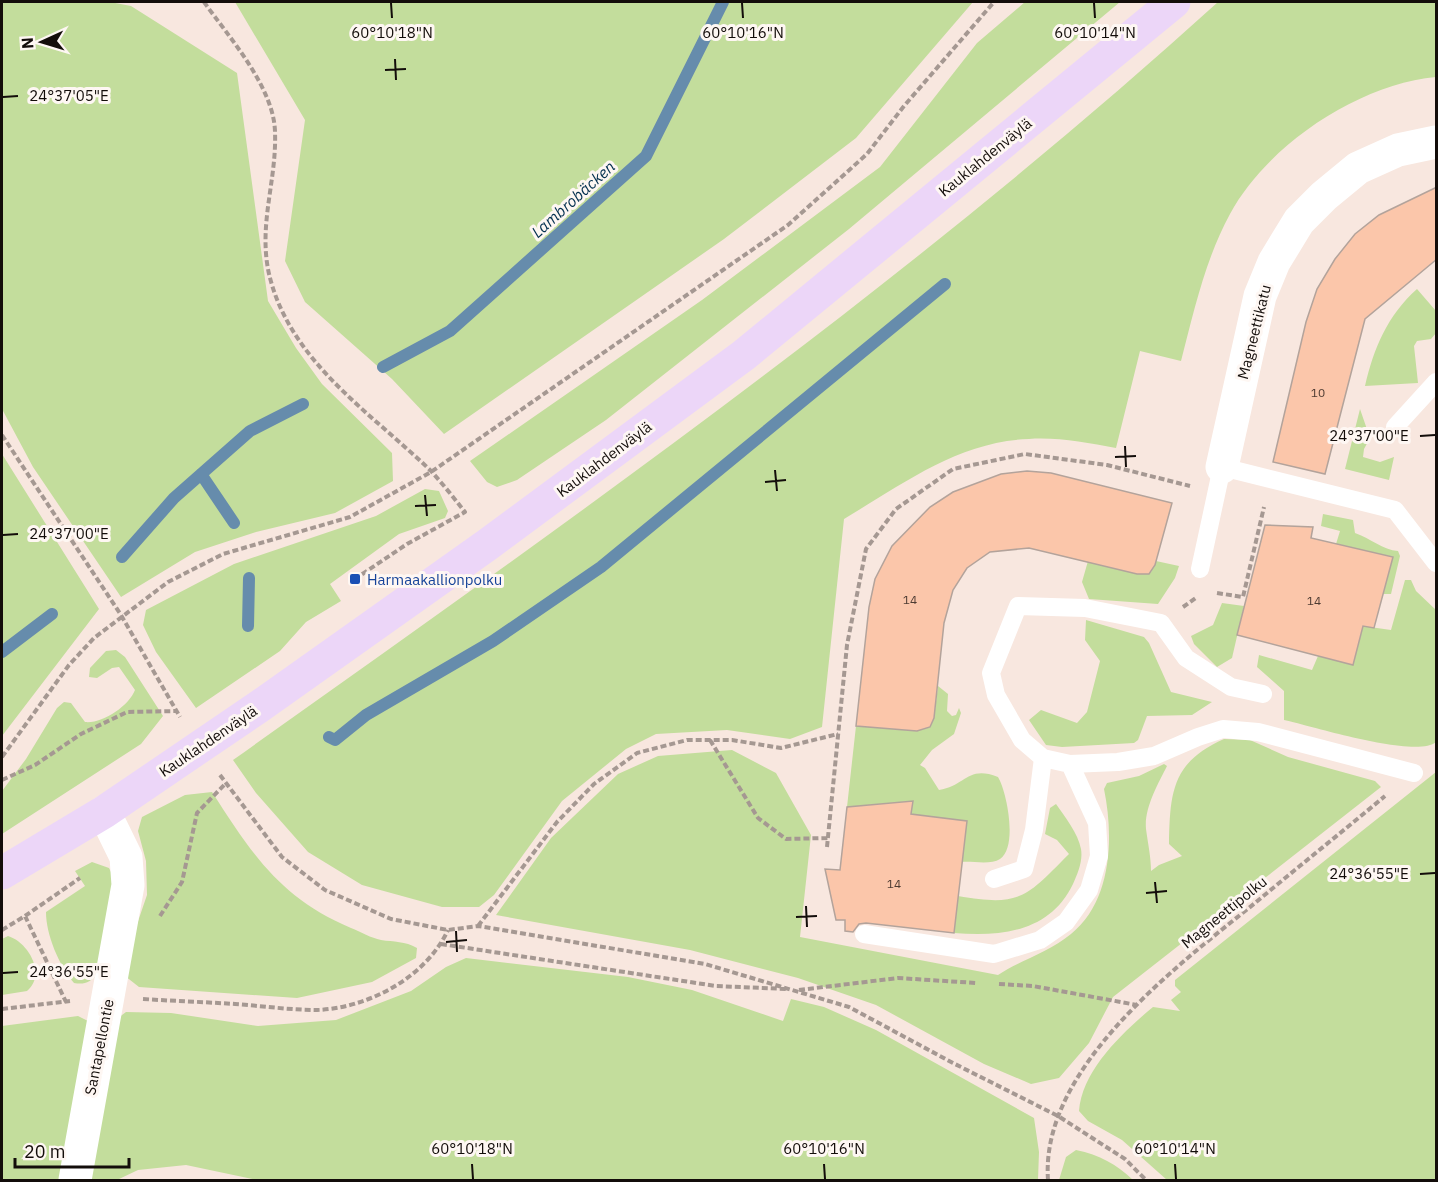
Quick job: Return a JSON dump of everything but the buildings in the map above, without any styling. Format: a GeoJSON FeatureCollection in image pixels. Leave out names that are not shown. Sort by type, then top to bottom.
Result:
{"type":"FeatureCollection","features":[{"type":"Feature","properties":{"kind":"main road","name":"Kauklahdenväylä"},"geometry":{"type":"LineString","coordinates":[[2,873],[104,812],[199,761],[257,708],[487,545],[744,355],[1174,2]]}},
{"type":"Feature","properties":{"kind":"street","name":"Magneettikatu"},"geometry":{"type":"LineString","coordinates":[[1219,480],[1260,296],[1274,262],[1299,222],[1324,196],[1358,168],[1398,150],[1437,142]]}},
{"type":"Feature","properties":{"kind":"street","name":"Santapellontie"},"geometry":{"type":"LineString","coordinates":[[75,1180],[128,885],[126,857],[104,812]]}},
{"type":"Feature","properties":{"kind":"lane"},"geometry":{"type":"LineString","coordinates":[[1395,427],[1437,382]]}},
{"type":"Feature","properties":{"kind":"lane"},"geometry":{"type":"LineString","coordinates":[[1200,569],[1219,480],[1395,510],[1437,563]]}},
{"type":"Feature","properties":{"kind":"lane"},"geometry":{"type":"LineString","coordinates":[[1263,694],[1231,687],[1186,658],[1161,623],[1085,608],[1018,606],[991,673],[996,695],[1023,740],[1043,758],[1070,764],[1118,762],[1154,756],[1223,729],[1258,732],[1414,772]]}},
{"type":"Feature","properties":{"kind":"lane"},"geometry":{"type":"LineString","coordinates":[[994,879],[1024,868],[1034,830],[1043,758]]}},
{"type":"Feature","properties":{"kind":"lane"},"geometry":{"type":"LineString","coordinates":[[864,934],[994,954],[1040,940],[1066,922],[1089,890],[1099,856],[1097,823],[1070,764]]}},
{"type":"Feature","properties":{"kind":"path"},"geometry":{"type":"LineString","coordinates":[[204,2],[247,63],[265,94],[275,129],[273,169],[266,205],[266,244],[272,285],[287,320],[314,360],[351,399],[431,472],[465,512],[407,544],[355,579]]}},
{"type":"Feature","properties":{"kind":"path"},"geometry":{"type":"LineString","coordinates":[[2,757],[69,665],[94,638],[121,615],[168,582],[224,554],[350,517],[431,472],[788,225],[867,154],[904,106],[994,2]]}},
{"type":"Feature","properties":{"kind":"path"},"geometry":{"type":"LineString","coordinates":[[2,435],[121,615],[183,720]]}},
{"type":"Feature","properties":{"kind":"path"},"geometry":{"type":"LineString","coordinates":[[827,847],[847,645],[866,549],[896,508],[953,469],[1025,454],[1219,480]]}},
{"type":"Feature","properties":{"kind":"path"},"geometry":{"type":"LineString","coordinates":[[1214,593],[1243,597],[1262,514]]}},
{"type":"Feature","properties":{"kind":"path"},"geometry":{"type":"LineString","coordinates":[[1161,623],[1204,591]]}},
{"type":"Feature","properties":{"kind":"path"},"geometry":{"type":"LineString","coordinates":[[2,780],[35,765],[81,734],[127,712],[177,711]]}},
{"type":"Feature","properties":{"kind":"path"},"geometry":{"type":"LineString","coordinates":[[478,926],[557,822],[594,784],[637,753],[687,740],[732,740],[781,748],[838,734]]}},
{"type":"Feature","properties":{"kind":"path"},"geometry":{"type":"LineString","coordinates":[[710,740],[758,818],[786,839],[828,838]]}},
{"type":"Feature","properties":{"kind":"path"},"geometry":{"type":"LineString","coordinates":[[199,761],[226,783],[282,857],[325,890],[391,918],[448,930],[478,926],[705,964],[849,1007],[1058,1116],[1125,1159],[1146,1180]]}},
{"type":"Feature","properties":{"kind":"path","name":"Magneettipolku"},"geometry":{"type":"LineString","coordinates":[[1048,1180],[1047,1165],[1058,1116],[1088,1064],[1115,1027],[1181,963],[1414,772]]}},
{"type":"Feature","properties":{"kind":"path"},"geometry":{"type":"LineString","coordinates":[[155,923],[182,882],[197,813],[226,783]]}},
{"type":"Feature","properties":{"kind":"path"},"geometry":{"type":"LineString","coordinates":[[2,930],[80,878]]}},
{"type":"Feature","properties":{"kind":"path"},"geometry":{"type":"LineString","coordinates":[[25,916],[66,1002]]}},
{"type":"Feature","properties":{"kind":"path"},"geometry":{"type":"LineString","coordinates":[[2,1009],[108,997],[320,1010],[360,1002],[393,987],[425,965],[441,944],[448,930]]}},
{"type":"Feature","properties":{"kind":"path"},"geometry":{"type":"LineString","coordinates":[[441,944],[716,986],[796,990],[898,978],[1033,987],[1137,1005]]}},
{"type":"Feature","properties":{"kind":"green space"},"geometry":{"type":"Polygon","coordinates":[[[2,2],[110,2],[131,6],[237,73],[268,301],[296,348],[322,384],[392,453],[393,481],[335,513],[256,532],[195,552],[121,597],[33,467],[2,409],[2,2]]]}},
{"type":"Feature","properties":{"kind":"green space"},"geometry":{"type":"Polygon","coordinates":[[[235,2],[973,2],[856,138],[724,239],[444,434],[392,379],[305,302],[285,261],[305,120],[235,2]]]}},
{"type":"Feature","properties":{"kind":"green space"},"geometry":{"type":"Polygon","coordinates":[[[1025,2],[1120,2],[849,229],[606,420],[517,480],[497,487],[487,482],[470,461],[702,300],[880,167],[977,43],[1025,2]]]}},
{"type":"Feature","properties":{"kind":"green space"},"geometry":{"type":"Polygon","coordinates":[[[1218,2],[1436,2],[1436,77],[1407,82],[1347,105],[1318,122],[1267,164],[1246,189],[1221,231],[1201,286],[1181,361],[1140,351],[1116,448],[1072,441],[1029,439],[979,448],[955,456],[909,479],[844,519],[822,727],[790,739],[727,730],[656,734],[626,749],[562,801],[494,895],[479,907],[442,907],[362,885],[308,852],[256,793],[233,760],[612,488],[861,301],[1101,105],[1218,2]]]}},
{"type":"Feature","properties":{"kind":"green space"},"geometry":{"type":"Polygon","coordinates":[[[1417,289],[1436,311],[1436,333],[1431,339],[1417,341],[1414,346],[1418,383],[1365,386],[1383,333],[1397,310],[1417,289]]]}},
{"type":"Feature","properties":{"kind":"green space"},"geometry":{"type":"Polygon","coordinates":[[[1360,409],[1370,438],[1364,449],[1363,457],[1380,462],[1394,457],[1389,480],[1345,469],[1360,409]]]}},
{"type":"Feature","properties":{"kind":"green space"},"geometry":{"type":"Polygon","coordinates":[[[2,454],[99,609],[2,736],[2,454]]]}},
{"type":"Feature","properties":{"kind":"green space"},"geometry":{"type":"Polygon","coordinates":[[[425,489],[439,491],[448,511],[445,518],[399,534],[330,584],[341,601],[306,622],[280,651],[196,708],[156,652],[143,625],[146,610],[234,564],[376,516],[425,489]]]}},
{"type":"Feature","properties":{"kind":"green space"},"geometry":{"type":"Polygon","coordinates":[[[1323,514],[1353,520],[1355,533],[1398,551],[1400,556],[1391,594],[1383,594],[1393,557],[1336,544],[1340,531],[1321,526],[1323,514]]]}},
{"type":"Feature","properties":{"kind":"green space"},"geometry":{"type":"Polygon","coordinates":[[[1088,561],[1144,574],[1151,572],[1156,561],[1179,566],[1175,578],[1158,604],[1089,599],[1082,582],[1088,561]]]}},
{"type":"Feature","properties":{"kind":"green space"},"geometry":{"type":"Polygon","coordinates":[[[1405,580],[1411,580],[1416,591],[1436,610],[1436,742],[1425,746],[1408,747],[1386,744],[1284,720],[1284,691],[1257,667],[1259,655],[1312,670],[1318,656],[1353,665],[1363,626],[1391,630],[1405,580]]]}},
{"type":"Feature","properties":{"kind":"green space"},"geometry":{"type":"Polygon","coordinates":[[[1222,603],[1244,606],[1232,658],[1217,667],[1194,644],[1191,636],[1213,625],[1222,603]]]}},
{"type":"Feature","properties":{"kind":"green space"},"geometry":{"type":"Polygon","coordinates":[[[1086,620],[1144,637],[1149,643],[1171,692],[1212,702],[1192,715],[1147,716],[1138,740],[1134,743],[1062,747],[1046,745],[1029,720],[1041,710],[1077,723],[1087,712],[1100,661],[1085,640],[1086,620]]]}},
{"type":"Feature","properties":{"kind":"green space"},"geometry":{"type":"Polygon","coordinates":[[[116,650],[125,657],[163,716],[141,744],[2,834],[2,791],[26,759],[57,708],[64,702],[71,703],[85,722],[92,722],[114,713],[132,696],[135,690],[119,667],[112,668],[97,678],[89,677],[90,668],[106,651],[116,650]]]}},
{"type":"Feature","properties":{"kind":"green space"},"geometry":{"type":"Polygon","coordinates":[[[938,686],[948,694],[947,711],[952,716],[956,715],[959,708],[961,713],[954,734],[932,750],[920,765],[925,768],[939,790],[980,773],[998,777],[1005,794],[1010,832],[1005,853],[996,861],[962,862],[966,821],[911,814],[912,801],[847,807],[856,726],[917,731],[930,727],[934,718],[938,686]]]}},
{"type":"Feature","properties":{"kind":"green space"},"geometry":{"type":"Polygon","coordinates":[[[1224,739],[1250,740],[1288,757],[1375,781],[1381,787],[1113,997],[1089,1043],[1059,1078],[1031,1084],[984,1064],[876,1005],[798,978],[690,950],[496,915],[551,838],[618,774],[658,756],[732,750],[776,773],[811,835],[800,937],[998,975],[1071,934],[1085,920],[1095,904],[1107,867],[1109,847],[1104,789],[1107,783],[1139,776],[1164,764],[1167,766],[1152,796],[1147,813],[1146,829],[1151,871],[1159,865],[1182,856],[1169,844],[1171,809],[1177,781],[1194,758],[1224,739]]]}},
{"type":"Feature","properties":{"kind":"green space"},"geometry":{"type":"Polygon","coordinates":[[[1436,772],[1436,1180],[1167,1180],[1122,1140],[1088,1121],[1079,1111],[1082,1096],[1096,1067],[1117,1040],[1153,1007],[1180,1011],[1171,1000],[1181,992],[1175,986],[1175,980],[1436,772]]]}},
{"type":"Feature","properties":{"kind":"green space"},"geometry":{"type":"Polygon","coordinates":[[[212,792],[255,854],[286,888],[326,916],[351,928],[377,939],[404,943],[417,948],[416,958],[372,982],[297,998],[139,987],[125,976],[134,933],[147,895],[146,861],[138,831],[142,817],[185,795],[212,792]]]}},
{"type":"Feature","properties":{"kind":"green space"},"geometry":{"type":"Polygon","coordinates":[[[1056,804],[1074,831],[1081,853],[1077,876],[1063,900],[1038,922],[1023,928],[989,934],[954,933],[958,896],[996,900],[1021,895],[1032,889],[1069,854],[1057,840],[1045,834],[1050,808],[1056,804]]]}},
{"type":"Feature","properties":{"kind":"green space"},"geometry":{"type":"Polygon","coordinates":[[[92,862],[109,868],[115,880],[98,974],[87,982],[78,984],[68,976],[54,949],[48,930],[46,912],[85,886],[75,871],[92,862]]]}},
{"type":"Feature","properties":{"kind":"green space"},"geometry":{"type":"Polygon","coordinates":[[[8,936],[15,939],[28,952],[35,968],[35,976],[33,984],[27,991],[2,995],[2,939],[8,936]]]}},
{"type":"Feature","properties":{"kind":"green space"},"geometry":{"type":"Polygon","coordinates":[[[466,958],[628,977],[692,990],[783,1021],[791,999],[824,1007],[876,1030],[1034,1118],[1039,1152],[1038,1180],[257,1180],[186,1165],[138,1170],[117,1180],[87,1180],[114,1021],[126,1012],[171,1013],[258,1026],[336,1020],[411,991],[446,967],[466,958]]]}},
{"type":"Feature","properties":{"kind":"green space"},"geometry":{"type":"Polygon","coordinates":[[[78,1016],[88,1021],[68,1180],[2,1180],[2,1026],[78,1016]]]}},
{"type":"Feature","properties":{"kind":"green space"},"geometry":{"type":"Polygon","coordinates":[[[1076,1150],[1107,1161],[1133,1180],[1059,1180],[1066,1157],[1076,1150]]]}},
{"type":"Feature","properties":{"kind":"waterway","name":"Lambrobäcken"},"geometry":{"type":"LineString","coordinates":[[383,367],[450,331],[646,156],[723,2]]}},
{"type":"Feature","properties":{"kind":"waterway"},"geometry":{"type":"LineString","coordinates":[[329,737],[335,740],[366,715],[493,641],[601,567],[945,284]]}},
{"type":"Feature","properties":{"kind":"waterway","name":"Lambrobäcken"},"geometry":{"type":"LineString","coordinates":[[122,557],[174,498],[250,431],[303,404]]}},
{"type":"Feature","properties":{"kind":"waterway"},"geometry":{"type":"LineString","coordinates":[[201,474],[234,523]]}},
{"type":"Feature","properties":{"kind":"waterway"},"geometry":{"type":"LineString","coordinates":[[248,626],[249,578]]}},
{"type":"Feature","properties":{"kind":"waterway","name":"Lambrobäcken"},"geometry":{"type":"LineString","coordinates":[[2,652],[52,614]]}},
{"type":"Feature","properties":{"kind":"place","name":"Harmaakallionpolku"},"geometry":{"type":"Point","coordinates":[355,579]}}]}
